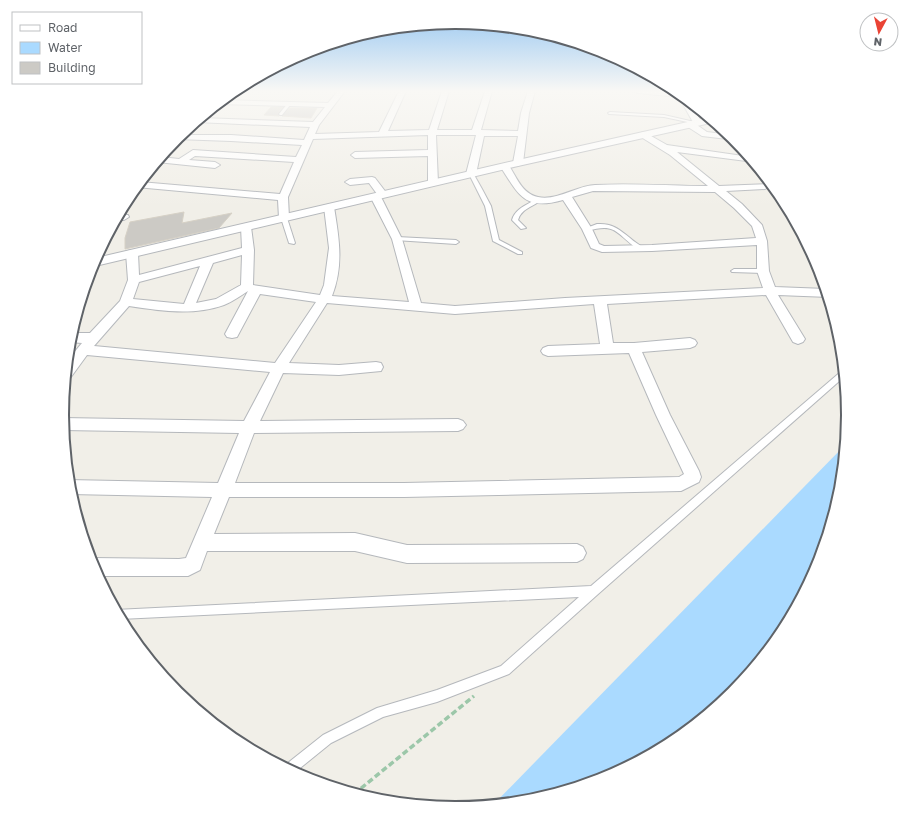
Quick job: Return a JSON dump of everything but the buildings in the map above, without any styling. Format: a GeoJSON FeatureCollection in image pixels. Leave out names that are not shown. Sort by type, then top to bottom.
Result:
{"type":"FeatureCollection","features":[{"type":"Feature","properties":{"kind":"street"},"geometry":{"type":"LineString","coordinates":[[284,218],[283,197],[312,130]]}},
{"type":"Feature","properties":{"kind":"street"},"geometry":{"type":"LineString","coordinates":[[382,135],[384,130]]}},
{"type":"Feature","properties":{"kind":"street"},"geometry":{"type":"LineString","coordinates":[[518,163],[523,130]]}},
{"type":"Feature","properties":{"kind":"street"},"geometry":{"type":"LineString","coordinates":[[101,261],[379,195],[668,130]]}},
{"type":"Feature","properties":{"kind":"street"},"geometry":{"type":"LineString","coordinates":[[701,130],[705,134],[723,137]]}},
{"type":"Feature","properties":{"kind":"street"},"geometry":{"type":"LineString","coordinates":[[432,132],[431,153],[433,183]]}},
{"type":"Feature","properties":{"kind":"street"},"geometry":{"type":"LineString","coordinates":[[187,137],[309,140],[432,132],[522,134]]}},
{"type":"Feature","properties":{"kind":"street"},"geometry":{"type":"LineString","coordinates":[[470,174],[478,132]]}},
{"type":"Feature","properties":{"kind":"street"},"geometry":{"type":"LineString","coordinates":[[644,135],[667,148],[738,206],[757,225],[762,241],[763,271],[770,291],[798,339]]}},
{"type":"Feature","properties":{"kind":"street"},"geometry":{"type":"LineString","coordinates":[[667,148],[744,159]]}},
{"type":"Feature","properties":{"kind":"street"},"geometry":{"type":"LineString","coordinates":[[182,161],[193,153],[299,160]]}},
{"type":"Feature","properties":{"kind":"street"},"geometry":{"type":"LineString","coordinates":[[355,154],[431,153]]}},
{"type":"Feature","properties":{"kind":"street"},"geometry":{"type":"LineString","coordinates":[[166,160],[215,165]]}},
{"type":"Feature","properties":{"kind":"street"},"geometry":{"type":"LineString","coordinates":[[505,166],[519,189],[527,196],[537,201],[566,196],[594,188],[716,189],[765,186]]}},
{"type":"Feature","properties":{"kind":"street"},"geometry":{"type":"LineString","coordinates":[[350,182],[372,180],[398,239],[416,306]]}},
{"type":"Feature","properties":{"kind":"street"},"geometry":{"type":"LineString","coordinates":[[145,186],[283,197]]}},
{"type":"Feature","properties":{"kind":"street"},"geometry":{"type":"LineString","coordinates":[[566,196],[587,229],[595,246],[599,248],[640,248],[762,241]]}},
{"type":"Feature","properties":{"kind":"street"},"geometry":{"type":"LineString","coordinates":[[100,567],[179,568],[188,567],[193,564],[249,427],[278,368],[324,299],[330,285],[336,248],[329,207]]}},
{"type":"Feature","properties":{"kind":"street"},"geometry":{"type":"LineString","coordinates":[[232,334],[252,288],[246,227]]}},
{"type":"Feature","properties":{"kind":"street"},"geometry":{"type":"LineString","coordinates":[[134,280],[248,250]]}},
{"type":"Feature","properties":{"kind":"street"},"geometry":{"type":"LineString","coordinates":[[72,366],[126,302],[134,280],[132,253]]}},
{"type":"Feature","properties":{"kind":"street"},"geometry":{"type":"LineString","coordinates":[[188,308],[208,261]]}},
{"type":"Feature","properties":{"kind":"street"},"geometry":{"type":"LineString","coordinates":[[126,302],[188,308],[219,303],[252,288],[324,299],[455,310],[600,300],[770,291],[822,293]]}},
{"type":"Feature","properties":{"kind":"street"},"geometry":{"type":"LineString","coordinates":[[600,300],[608,348]]}},
{"type":"Feature","properties":{"kind":"street"},"geometry":{"type":"LineString","coordinates":[[76,338],[94,338]]}},
{"type":"Feature","properties":{"kind":"street"},"geometry":{"type":"LineString","coordinates":[[548,351],[634,348],[690,343]]}},
{"type":"Feature","properties":{"kind":"street"},"geometry":{"type":"LineString","coordinates":[[75,487],[224,490],[412,490],[681,484],[693,477],[691,471],[663,415],[634,348]]}},
{"type":"Feature","properties":{"kind":"street"},"geometry":{"type":"LineString","coordinates":[[85,350],[278,368],[339,370],[376,368]]}},
{"type":"Feature","properties":{"kind":"street"},"geometry":{"type":"LineString","coordinates":[[69,424],[249,427],[458,425]]}},
{"type":"Feature","properties":{"kind":"street"},"geometry":{"type":"LineString","coordinates":[[202,543],[355,542],[407,554],[578,554]]}},
{"type":"Feature","properties":{"kind":"lane"},"geometry":{"type":"LineString","coordinates":[[470,174],[476,181],[492,216],[492,231],[496,241],[520,253]]}},
{"type":"Feature","properties":{"kind":"lane"},"geometry":{"type":"LineString","coordinates":[[523,228],[514,220],[515,216],[520,211],[537,201]]}},
{"type":"Feature","properties":{"kind":"lane"},"geometry":{"type":"LineString","coordinates":[[284,218],[292,243]]}},
{"type":"Feature","properties":{"kind":"lane"},"geometry":{"type":"LineString","coordinates":[[587,229],[603,224],[614,226],[628,240],[640,248]]}},
{"type":"Feature","properties":{"kind":"lane"},"geometry":{"type":"LineString","coordinates":[[398,239],[456,242]]}},
{"type":"Feature","properties":{"kind":"lane"},"geometry":{"type":"LineString","coordinates":[[734,271],[763,271]]}},
{"type":"Feature","properties":{"kind":"lane"},"geometry":{"type":"LineString","coordinates":[[293,766],[328,739],[381,712],[437,696],[505,670],[593,591],[840,376]]}},
{"type":"Feature","properties":{"kind":"lane"},"geometry":{"type":"LineString","coordinates":[[124,614],[593,591]]}},
{"type":"Feature","properties":{"kind":"path"},"geometry":{"type":"LineString","coordinates":[[359,790],[475,695]]}},
{"type":"Feature","properties":{"kind":"water"},"geometry":{"type":"Polygon","coordinates":[[[840,450],[835,491],[829,516],[813,563],[790,609],[777,630],[762,651],[729,689],[691,722],[670,737],[626,762],[603,773],[556,789],[531,795],[498,800],[840,450]]]}}]}
